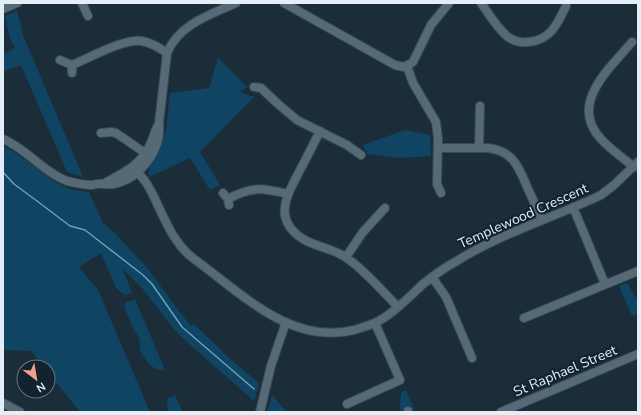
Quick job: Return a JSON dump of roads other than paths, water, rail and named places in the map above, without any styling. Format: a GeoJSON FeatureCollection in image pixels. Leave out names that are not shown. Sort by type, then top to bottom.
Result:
{"type":"FeatureCollection","features":[{"type":"Feature","properties":{"kind":"street"},"geometry":{"type":"LineString","coordinates":[[3,9],[17,3]]}},
{"type":"Feature","properties":{"kind":"street"},"geometry":{"type":"LineString","coordinates":[[82,3],[88,16]]}},
{"type":"Feature","properties":{"kind":"street"},"geometry":{"type":"LineString","coordinates":[[3,139],[14,144],[68,181],[84,184],[104,184],[134,172],[148,155],[159,124],[167,52],[172,43],[183,31],[198,20],[236,3]]}},
{"type":"Feature","properties":{"kind":"street"},"geometry":{"type":"LineString","coordinates":[[284,3],[401,67],[407,66],[413,62],[431,25],[446,4]]}},
{"type":"Feature","properties":{"kind":"street"},"geometry":{"type":"LineString","coordinates":[[481,3],[502,31],[516,41],[523,43],[538,41],[551,32],[556,27],[566,6]]}},
{"type":"Feature","properties":{"kind":"street"},"geometry":{"type":"LineString","coordinates":[[60,60],[72,69],[121,44],[131,42],[146,42],[167,52]]}},
{"type":"Feature","properties":{"kind":"street"},"geometry":{"type":"LineString","coordinates":[[632,42],[596,85],[589,100],[589,115],[592,128],[600,139],[636,164]]}},
{"type":"Feature","properties":{"kind":"street"},"geometry":{"type":"LineString","coordinates":[[407,66],[417,89],[436,122],[438,148],[433,185],[441,193]]}},
{"type":"Feature","properties":{"kind":"street"},"geometry":{"type":"LineString","coordinates":[[260,86],[290,115],[320,132],[348,145],[357,155]]}},
{"type":"Feature","properties":{"kind":"street"},"geometry":{"type":"LineString","coordinates":[[480,106],[480,147]]}},
{"type":"Feature","properties":{"kind":"street"},"geometry":{"type":"LineString","coordinates":[[101,133],[110,127],[116,133],[148,155]]}},
{"type":"Feature","properties":{"kind":"street"},"geometry":{"type":"LineString","coordinates":[[320,132],[288,194],[285,204],[287,222],[292,230],[308,241],[346,257],[398,307]]}},
{"type":"Feature","properties":{"kind":"street"},"geometry":{"type":"LineString","coordinates":[[438,148],[480,147],[501,150],[514,161],[522,174],[542,220]]}},
{"type":"Feature","properties":{"kind":"street","name":"Templewood Crescent"},"geometry":{"type":"LineString","coordinates":[[134,172],[146,182],[170,230],[188,253],[260,309],[303,329],[333,333],[349,331],[376,323],[398,307],[432,277],[471,252],[601,195],[614,186],[636,164]]}},
{"type":"Feature","properties":{"kind":"street"},"geometry":{"type":"LineString","coordinates":[[227,199],[254,188],[268,189],[288,194]]}},
{"type":"Feature","properties":{"kind":"street"},"geometry":{"type":"LineString","coordinates":[[574,207],[605,284]]}},
{"type":"Feature","properties":{"kind":"street"},"geometry":{"type":"LineString","coordinates":[[346,257],[363,232],[385,208]]}},
{"type":"Feature","properties":{"kind":"street"},"geometry":{"type":"LineString","coordinates":[[524,318],[638,271]]}},
{"type":"Feature","properties":{"kind":"street"},"geometry":{"type":"LineString","coordinates":[[432,277],[446,297],[472,358]]}},
{"type":"Feature","properties":{"kind":"street"},"geometry":{"type":"LineString","coordinates":[[260,412],[271,366],[286,322]]}},
{"type":"Feature","properties":{"kind":"street"},"geometry":{"type":"LineString","coordinates":[[347,404],[400,380],[376,323]]}},
{"type":"Feature","properties":{"kind":"street","name":"St Raphael Street"},"geometry":{"type":"LineString","coordinates":[[501,412],[638,354]]}},
{"type":"Feature","properties":{"kind":"street"},"geometry":{"type":"LineString","coordinates":[[3,403],[20,412]]}},
{"type":"Feature","properties":{"kind":"waterway"},"geometry":{"type":"LineString","coordinates":[[3,172],[14,184],[70,226],[85,230],[143,275],[152,284],[182,327],[254,389]]}}]}
